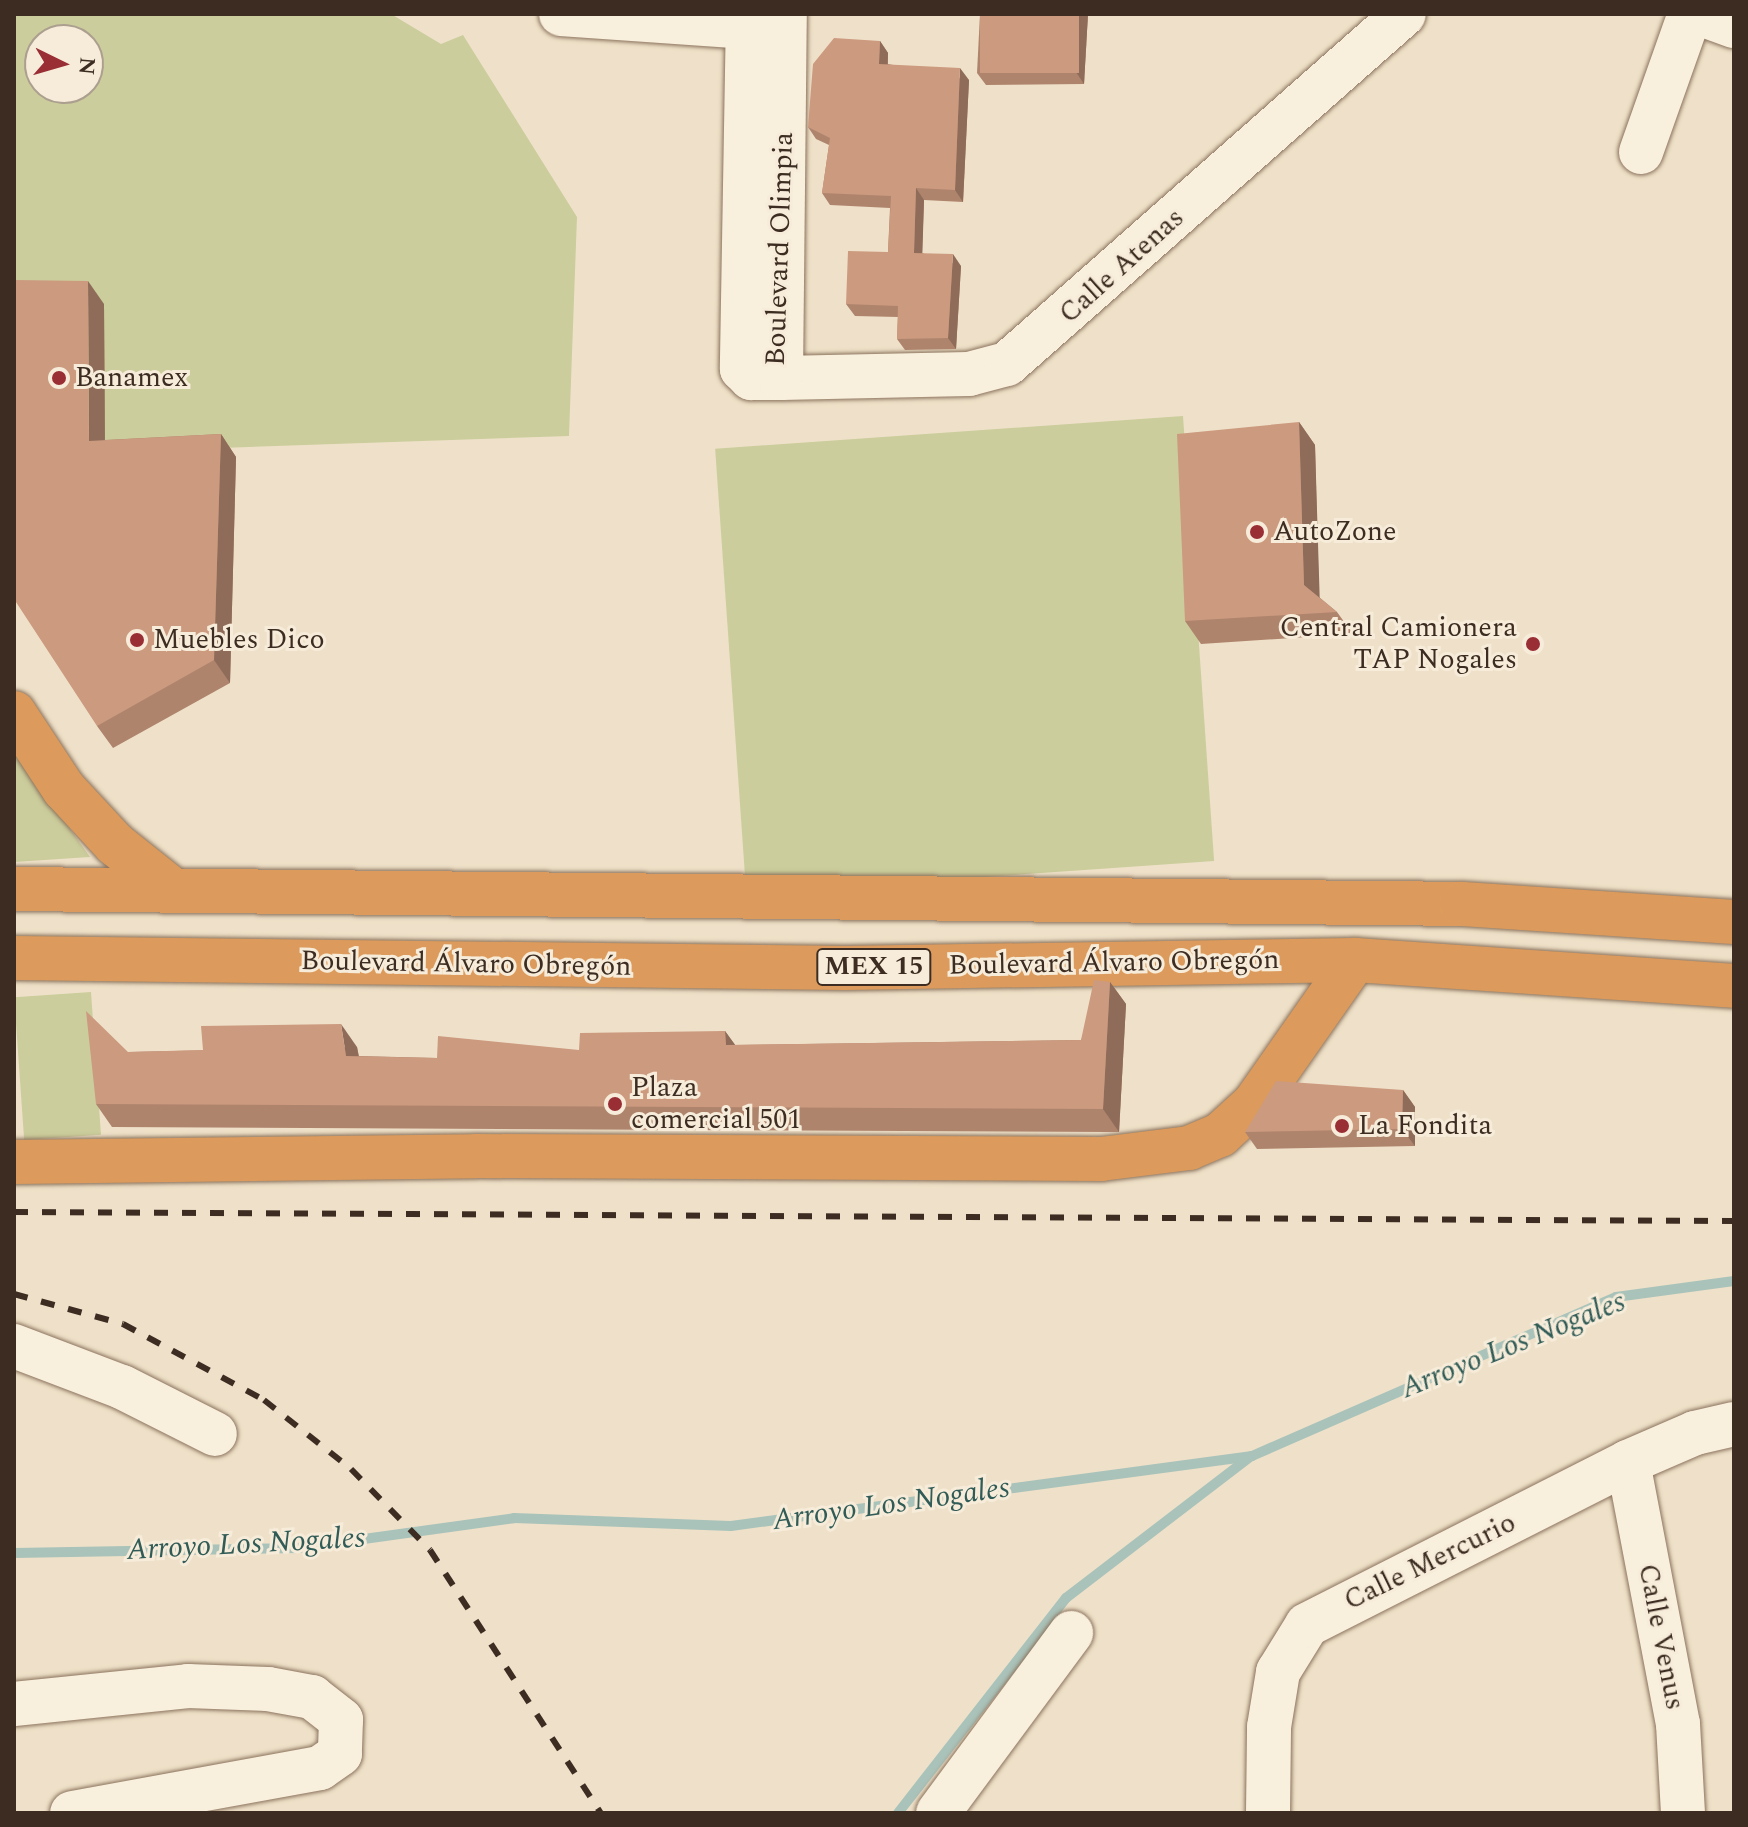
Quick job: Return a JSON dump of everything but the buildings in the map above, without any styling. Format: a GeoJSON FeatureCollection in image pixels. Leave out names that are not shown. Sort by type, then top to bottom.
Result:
{"type":"FeatureCollection","features":[{"type":"Feature","properties":{"kind":"highway"},"geometry":{"type":"LineString","coordinates":[[14,713],[74,800],[115,844],[174,891]]}},
{"type":"Feature","properties":{"kind":"highway","name":"Boulevard Álvaro Obregón"},"geometry":{"type":"LineString","coordinates":[[14,889],[1462,904],[1734,922]]}},
{"type":"Feature","properties":{"kind":"highway","name":"Boulevard Álvaro Obregón"},"geometry":{"type":"LineString","coordinates":[[14,958],[845,968],[1355,960],[1734,986]]}},
{"type":"Feature","properties":{"kind":"highway"},"geometry":{"type":"LineString","coordinates":[[14,1162],[476,1156],[1101,1159],[1189,1148],[1220,1135],[1254,1104],[1355,960]]}},
{"type":"Feature","properties":{"kind":"street"},"geometry":{"type":"LineString","coordinates":[[561,14],[760,18]]}},
{"type":"Feature","properties":{"kind":"street","name":"Calle Atenas"},"geometry":{"type":"LineString","coordinates":[[781,378],[969,374],[1007,364],[1404,14]]}},
{"type":"Feature","properties":{"kind":"street"},"geometry":{"type":"LineString","coordinates":[[1641,152],[1690,14]]}},
{"type":"Feature","properties":{"kind":"street"},"geometry":{"type":"LineString","coordinates":[[1701,14],[1734,26]]}},
{"type":"Feature","properties":{"kind":"street","name":"Boulevard Olimpia"},"geometry":{"type":"LineString","coordinates":[[760,18],[742,369],[751,378],[781,378]]}},
{"type":"Feature","properties":{"kind":"street"},"geometry":{"type":"LineString","coordinates":[[14,1346],[122,1387],[215,1434]]}},
{"type":"Feature","properties":{"kind":"street","name":"Calle Mercurio"},"geometry":{"type":"LineString","coordinates":[[1268,1813],[1269,1727],[1278,1672],[1307,1625],[1628,1462],[1695,1433],[1734,1424]]}},
{"type":"Feature","properties":{"kind":"street","name":"Calle Venus"},"geometry":{"type":"LineString","coordinates":[[1628,1462],[1678,1724],[1683,1813]]}},
{"type":"Feature","properties":{"kind":"street"},"geometry":{"type":"LineString","coordinates":[[938,1813],[1071,1633]]}},
{"type":"Feature","properties":{"kind":"street"},"geometry":{"type":"LineString","coordinates":[[14,1704],[188,1686],[268,1689],[312,1697],[341,1720],[340,1754],[320,1768],[72,1813]]}},
{"type":"Feature","properties":{"kind":"green space"},"geometry":{"type":"Polygon","coordinates":[[[14,14],[391,14],[441,44],[463,35],[577,217],[569,436],[105,452],[14,303],[14,14]]]}},
{"type":"Feature","properties":{"kind":"green space"},"geometry":{"type":"Polygon","coordinates":[[[1183,416],[1214,861],[746,894],[715,449],[1183,416]]]}},
{"type":"Feature","properties":{"kind":"green space"},"geometry":{"type":"Polygon","coordinates":[[[14,747],[22,762],[90,857],[14,862],[14,747]]]}},
{"type":"Feature","properties":{"kind":"green space"},"geometry":{"type":"Polygon","coordinates":[[[91,992],[101,1135],[24,1140],[14,997],[91,992]]]}},
{"type":"Feature","properties":{"kind":"waterway","name":"Arroyo Los Nogales"},"geometry":{"type":"LineString","coordinates":[[14,1553],[299,1548],[514,1518],[731,1526],[1252,1456],[1616,1297],[1734,1281]]}},
{"type":"Feature","properties":{"kind":"waterway"},"geometry":{"type":"LineString","coordinates":[[898,1813],[1066,1598],[1251,1456]]}},
{"type":"Feature","properties":{"kind":"railway"},"geometry":{"type":"LineString","coordinates":[[14,1212],[1734,1221]]}},
{"type":"Feature","properties":{"kind":"railway"},"geometry":{"type":"LineString","coordinates":[[14,1294],[123,1324],[264,1400],[351,1469],[430,1550],[601,1813]]}},
{"type":"Feature","properties":{"kind":"place","name":"Banamex"},"geometry":{"type":"Point","coordinates":[59,378]}},
{"type":"Feature","properties":{"kind":"place","name":"AutoZone"},"geometry":{"type":"Point","coordinates":[1257,532]}},
{"type":"Feature","properties":{"kind":"place","name":"Muebles Dico"},"geometry":{"type":"Point","coordinates":[137,640]}},
{"type":"Feature","properties":{"kind":"place","name":"Central Camionera TAP Nogales"},"geometry":{"type":"Point","coordinates":[1533,644]}},
{"type":"Feature","properties":{"kind":"place","name":"Plaza comercial 501"},"geometry":{"type":"Point","coordinates":[615,1104]}},
{"type":"Feature","properties":{"kind":"place","name":"La Fondita"},"geometry":{"type":"Point","coordinates":[1342,1126]}}]}
